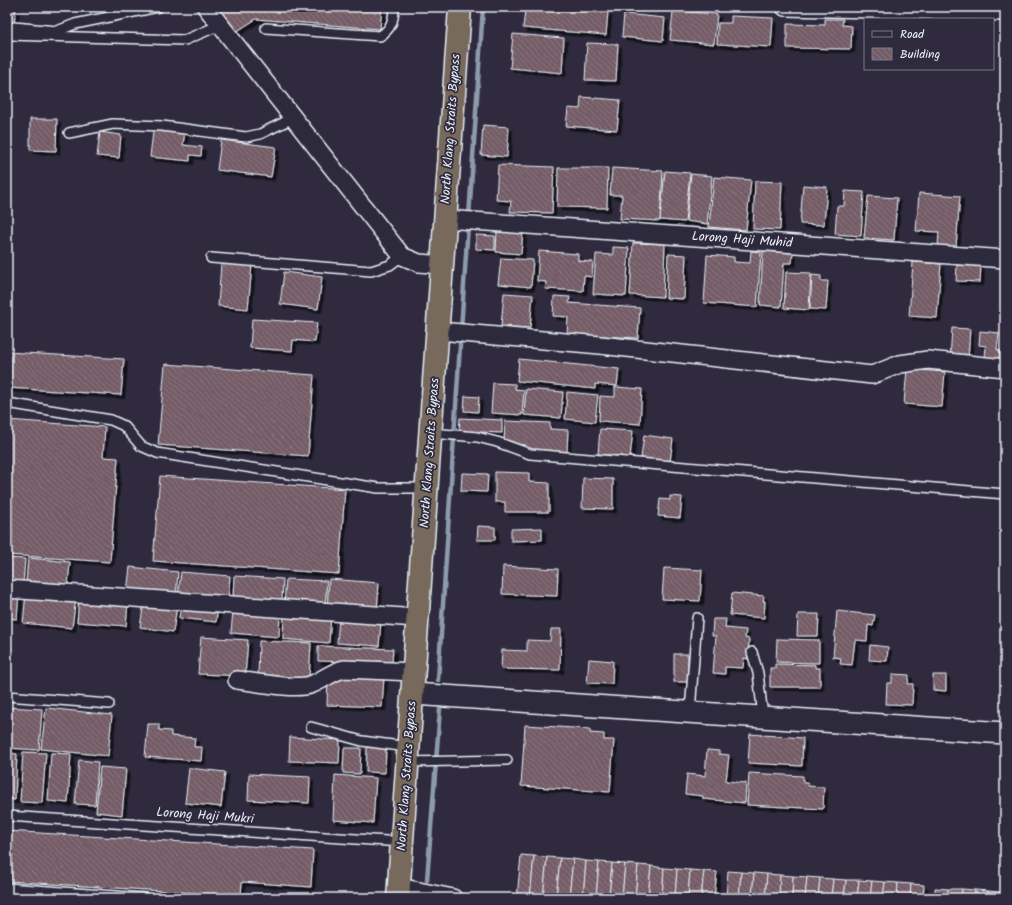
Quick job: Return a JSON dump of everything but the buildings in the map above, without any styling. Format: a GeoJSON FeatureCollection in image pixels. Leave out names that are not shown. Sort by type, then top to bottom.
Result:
{"type":"FeatureCollection","features":[{"type":"Feature","properties":{"kind":"highway","name":"North Klang Straits Bypass"},"geometry":{"type":"LineString","coordinates":[[399,893],[402,842],[414,757],[414,672],[427,488],[436,434],[444,332],[444,265],[450,219],[460,7]]}},
{"type":"Feature","properties":{"kind":"street"},"geometry":{"type":"LineString","coordinates":[[206,7],[402,256],[419,264],[444,265]]}},
{"type":"Feature","properties":{"kind":"street"},"geometry":{"type":"LineString","coordinates":[[785,7],[1005,12]]}},
{"type":"Feature","properties":{"kind":"street","name":"Lorong Haji Muhid"},"geometry":{"type":"LineString","coordinates":[[450,219],[1005,259]]}},
{"type":"Feature","properties":{"kind":"street"},"geometry":{"type":"LineString","coordinates":[[444,332],[600,345],[872,375],[900,364],[928,360],[1005,368]]}},
{"type":"Feature","properties":{"kind":"street"},"geometry":{"type":"LineString","coordinates":[[7,589],[417,618]]}},
{"type":"Feature","properties":{"kind":"street"},"geometry":{"type":"LineString","coordinates":[[237,680],[298,686],[309,685],[334,671],[344,669],[414,672]]}},
{"type":"Feature","properties":{"kind":"street"},"geometry":{"type":"LineString","coordinates":[[413,694],[1005,733]]}},
{"type":"Feature","properties":{"kind":"street"},"geometry":{"type":"LineString","coordinates":[[399,893],[453,898]]}},
{"type":"Feature","properties":{"kind":"lane"},"geometry":{"type":"LineString","coordinates":[[14,27],[57,31],[75,24],[158,7]]}},
{"type":"Feature","properties":{"kind":"lane"},"geometry":{"type":"LineString","coordinates":[[266,28],[380,36],[388,32],[390,28],[394,17],[394,7]]}},
{"type":"Feature","properties":{"kind":"lane"},"geometry":{"type":"LineString","coordinates":[[7,35],[185,40],[220,25]]}},
{"type":"Feature","properties":{"kind":"lane"},"geometry":{"type":"LineString","coordinates":[[70,133],[113,124],[162,126],[246,137],[260,134],[293,118]]}},
{"type":"Feature","properties":{"kind":"lane"},"geometry":{"type":"LineString","coordinates":[[211,258],[371,271],[390,266],[402,256]]}},
{"type":"Feature","properties":{"kind":"lane"},"geometry":{"type":"LineString","coordinates":[[7,403],[111,420],[124,426],[142,446],[156,453],[378,488],[427,488]]}},
{"type":"Feature","properties":{"kind":"lane"},"geometry":{"type":"LineString","coordinates":[[436,434],[477,437],[497,442],[530,454],[1005,494]]}},
{"type":"Feature","properties":{"kind":"lane"},"geometry":{"type":"LineString","coordinates":[[690,712],[697,618]]}},
{"type":"Feature","properties":{"kind":"lane"},"geometry":{"type":"LineString","coordinates":[[752,652],[758,673],[763,717]]}},
{"type":"Feature","properties":{"kind":"lane"},"geometry":{"type":"LineString","coordinates":[[7,696],[109,704]]}},
{"type":"Feature","properties":{"kind":"lane"},"geometry":{"type":"LineString","coordinates":[[311,727],[414,757],[440,762],[507,760]]}},
{"type":"Feature","properties":{"kind":"lane","name":"Lorong Haji Mukri"},"geometry":{"type":"LineString","coordinates":[[7,816],[402,842]]}},
{"type":"Feature","properties":{"kind":"lane"},"geometry":{"type":"LineString","coordinates":[[7,888],[145,898]]}},
{"type":"Feature","properties":{"kind":"waterway"},"geometry":{"type":"LineString","coordinates":[[469,217],[483,7]]}},
{"type":"Feature","properties":{"kind":"waterway"},"geometry":{"type":"LineString","coordinates":[[438,680],[468,224]]}},
{"type":"Feature","properties":{"kind":"waterway"},"geometry":{"type":"LineString","coordinates":[[427,880],[440,709]]}}]}
